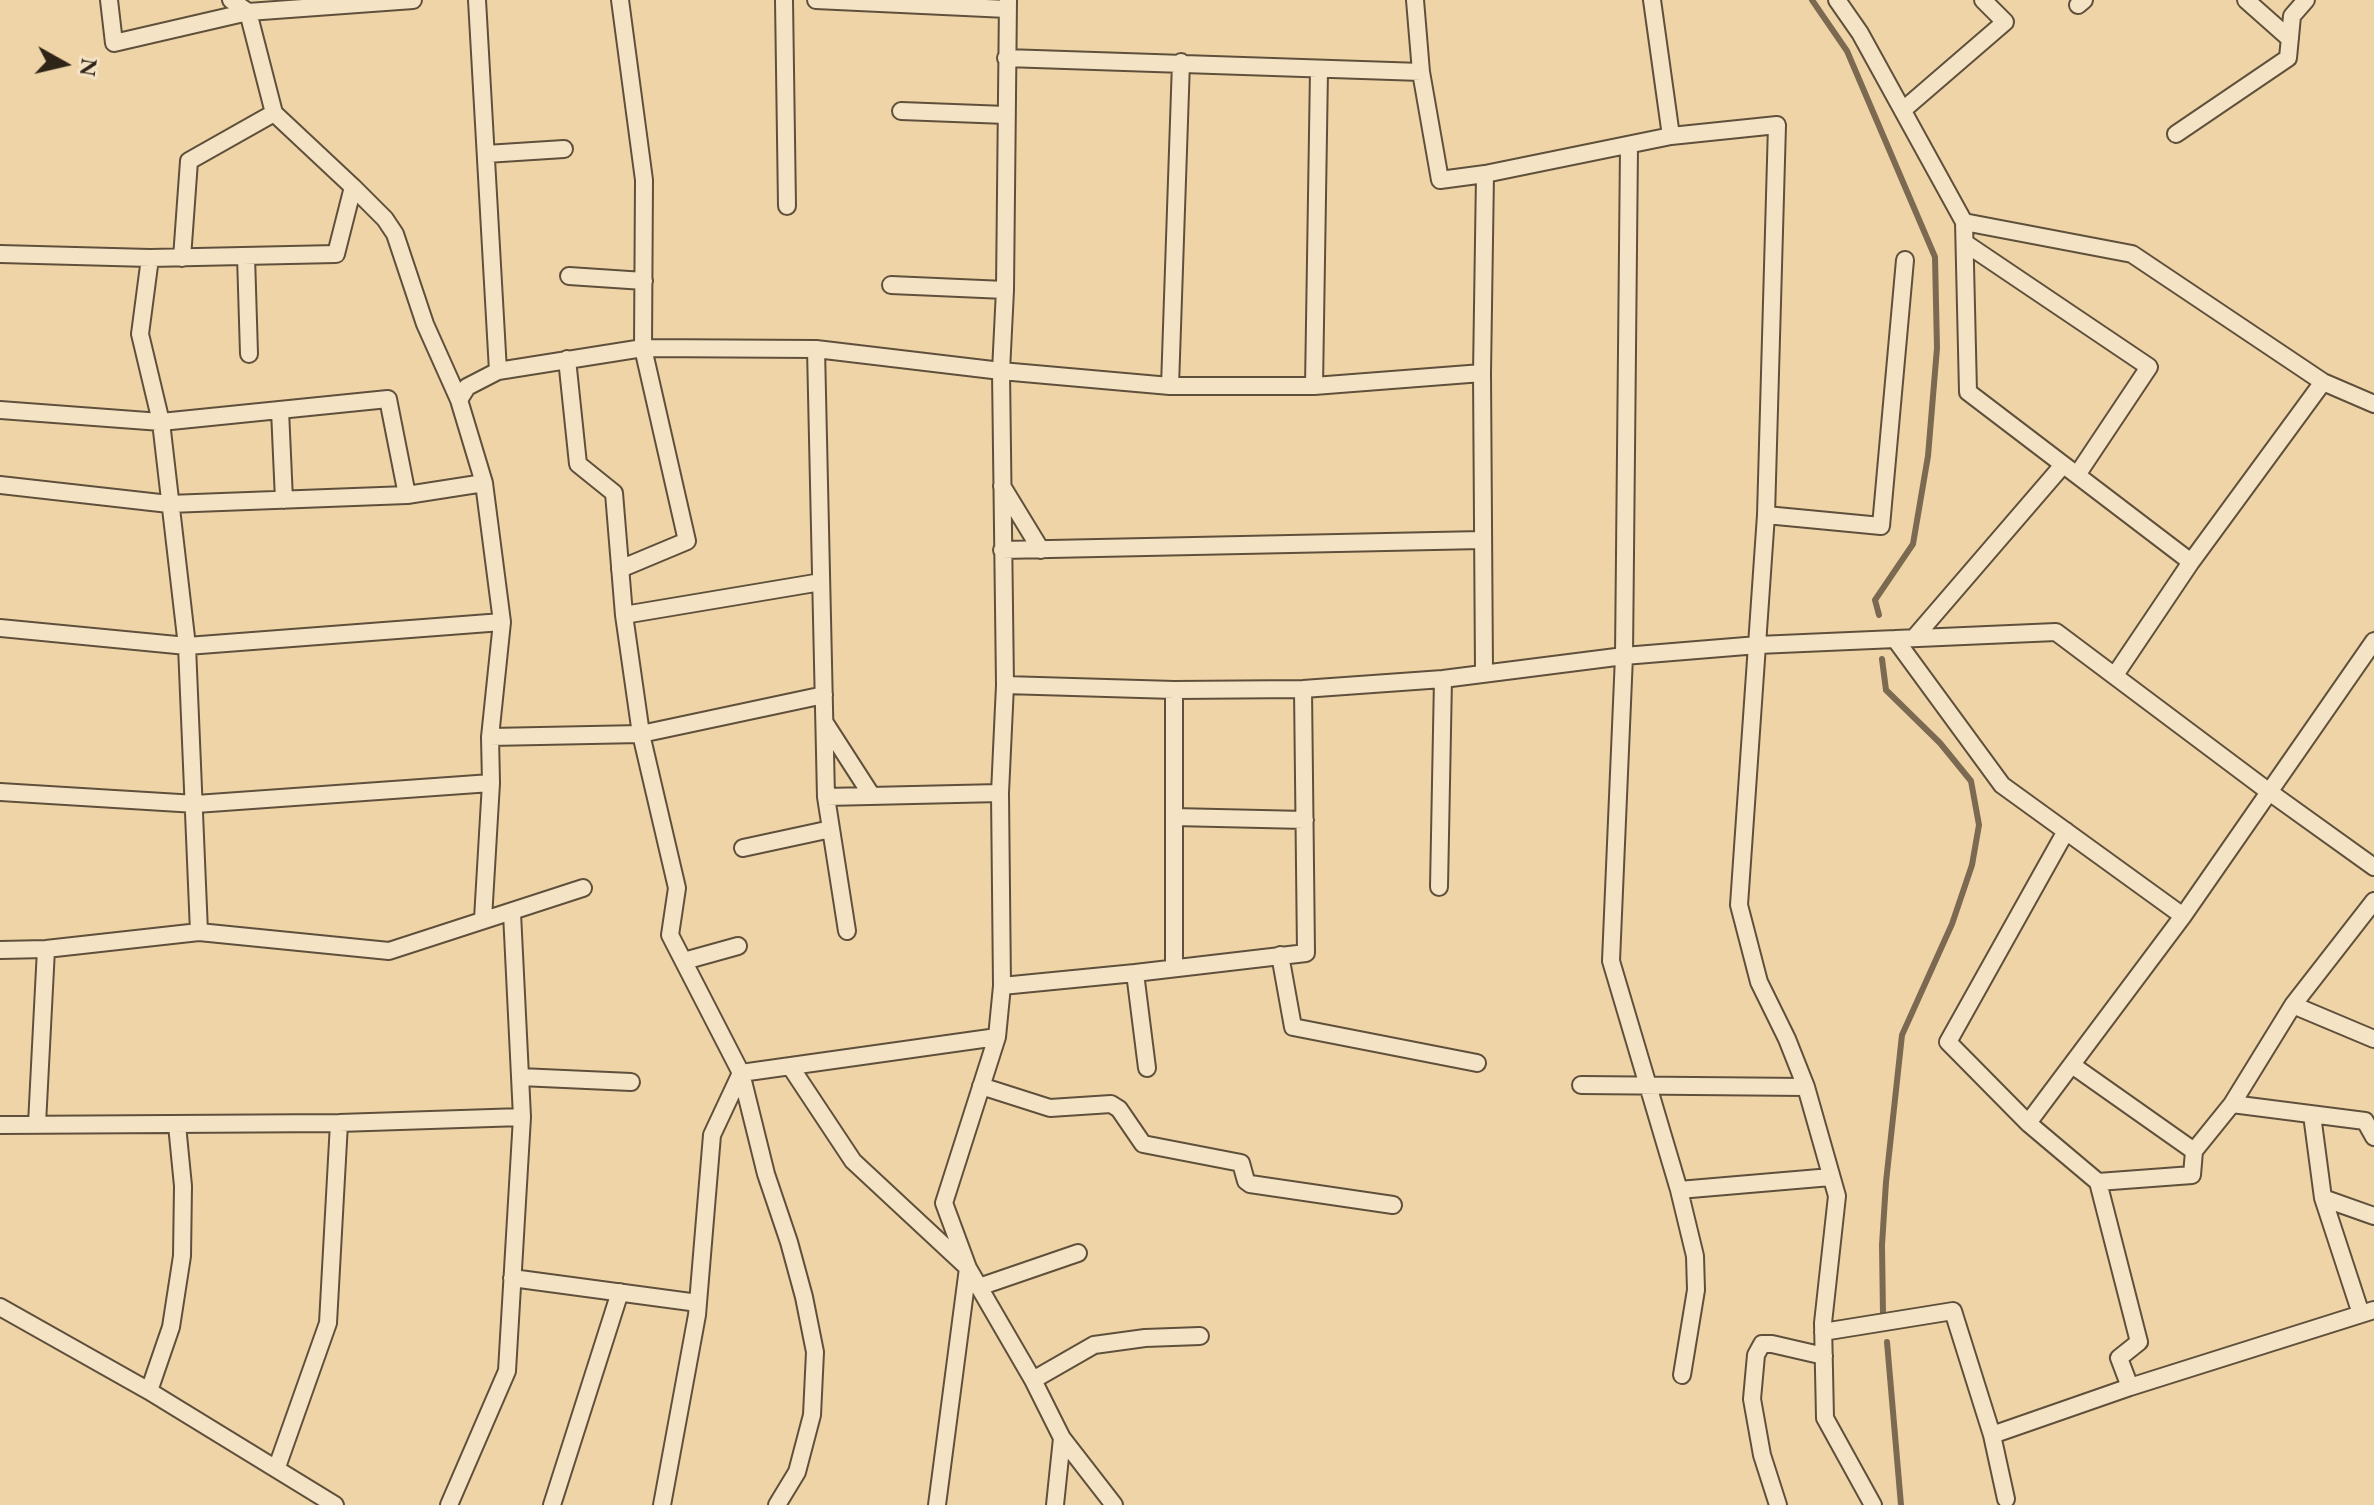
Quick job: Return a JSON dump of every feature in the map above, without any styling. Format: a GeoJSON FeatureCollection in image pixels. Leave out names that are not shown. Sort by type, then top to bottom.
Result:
{"type":"FeatureCollection","features":[{"type":"Feature","properties":{"kind":"street"},"geometry":{"type":"LineString","coordinates":[[109,0],[114,43],[248,12],[413,0]]}},
{"type":"Feature","properties":{"kind":"street"},"geometry":{"type":"LineString","coordinates":[[231,0],[248,12],[274,113],[385,219],[395,234],[425,324],[468,390],[502,622],[504,737],[491,783],[483,919]]}},
{"type":"Feature","properties":{"kind":"street"},"geometry":{"type":"LineString","coordinates":[[477,0],[498,371]]}},
{"type":"Feature","properties":{"kind":"street"},"geometry":{"type":"LineString","coordinates":[[620,0],[644,180],[643,348],[687,541],[620,569]]}},
{"type":"Feature","properties":{"kind":"street"},"geometry":{"type":"LineString","coordinates":[[784,0],[787,206]]}},
{"type":"Feature","properties":{"kind":"street"},"geometry":{"type":"LineString","coordinates":[[816,0],[1008,4],[1005,290],[1001,371],[1005,685],[1000,793],[1002,986],[997,1037],[944,1203],[968,1268],[1033,1380],[1062,1438],[1114,1505]]}},
{"type":"Feature","properties":{"kind":"street"},"geometry":{"type":"LineString","coordinates":[[1415,0],[1421,72],[1440,180],[1485,174],[1671,136],[1777,125],[1766,515],[1739,905],[1759,982],[1806,1087],[1837,1196],[1823,1332],[1825,1418],[1873,1505]]}},
{"type":"Feature","properties":{"kind":"street"},"geometry":{"type":"LineString","coordinates":[[1652,0],[1671,136]]}},
{"type":"Feature","properties":{"kind":"street"},"geometry":{"type":"LineString","coordinates":[[1837,0],[1860,33],[1964,222],[1968,392],[2191,562]]}},
{"type":"Feature","properties":{"kind":"street"},"geometry":{"type":"LineString","coordinates":[[1903,110],[2005,22],[1983,0]]}},
{"type":"Feature","properties":{"kind":"street"},"geometry":{"type":"LineString","coordinates":[[2246,0],[2290,39]]}},
{"type":"Feature","properties":{"kind":"street"},"geometry":{"type":"LineString","coordinates":[[2176,134],[2288,58],[2292,16],[2306,0]]}},
{"type":"Feature","properties":{"kind":"street"},"geometry":{"type":"LineString","coordinates":[[1006,58],[1421,72]]}},
{"type":"Feature","properties":{"kind":"street"},"geometry":{"type":"LineString","coordinates":[[1170,386],[1181,62]]}},
{"type":"Feature","properties":{"kind":"street"},"geometry":{"type":"LineString","coordinates":[[1314,386],[1319,70]]}},
{"type":"Feature","properties":{"kind":"street"},"geometry":{"type":"LineString","coordinates":[[901,111],[1006,115]]}},
{"type":"Feature","properties":{"kind":"street"},"geometry":{"type":"LineString","coordinates":[[182,258],[189,161],[274,113]]}},
{"type":"Feature","properties":{"kind":"street"},"geometry":{"type":"LineString","coordinates":[[1629,146],[1624,656],[1611,961],[1679,1190],[1695,1256],[1696,1290],[1682,1375]]}},
{"type":"Feature","properties":{"kind":"street"},"geometry":{"type":"LineString","coordinates":[[486,154],[564,149]]}},
{"type":"Feature","properties":{"kind":"street"},"geometry":{"type":"LineString","coordinates":[[1484,672],[1482,373],[1485,174]]}},
{"type":"Feature","properties":{"kind":"street"},"geometry":{"type":"LineString","coordinates":[[0,254],[182,258],[336,254],[353,187]]}},
{"type":"Feature","properties":{"kind":"street"},"geometry":{"type":"LineString","coordinates":[[1964,222],[2132,254],[2323,382],[2371,397]]}},
{"type":"Feature","properties":{"kind":"street"},"geometry":{"type":"LineString","coordinates":[[1965,243],[2149,367],[2077,475]]}},
{"type":"Feature","properties":{"kind":"street"},"geometry":{"type":"LineString","coordinates":[[246,256],[249,354]]}},
{"type":"Feature","properties":{"kind":"street"},"geometry":{"type":"LineString","coordinates":[[150,258],[140,334],[161,422],[187,646],[199,932]]}},
{"type":"Feature","properties":{"kind":"street"},"geometry":{"type":"LineString","coordinates":[[1766,515],[1881,526],[1905,260]]}},
{"type":"Feature","properties":{"kind":"street"},"geometry":{"type":"LineString","coordinates":[[569,276],[644,281]]}},
{"type":"Feature","properties":{"kind":"street"},"geometry":{"type":"LineString","coordinates":[[891,285],[1005,290]]}},
{"type":"Feature","properties":{"kind":"street"},"geometry":{"type":"LineString","coordinates":[[468,390],[498,371],[643,348],[816,349],[1001,371],[1170,386],[1314,386],[1482,373]]}},
{"type":"Feature","properties":{"kind":"street"},"geometry":{"type":"LineString","coordinates":[[816,349],[826,797],[847,931]]}},
{"type":"Feature","properties":{"kind":"street"},"geometry":{"type":"LineString","coordinates":[[567,359],[578,464],[614,493],[624,615],[641,734],[677,888],[670,935],[741,1073],[766,1174],[804,1297],[815,1352],[812,1415],[797,1472],[777,1505]]}},
{"type":"Feature","properties":{"kind":"street"},"geometry":{"type":"LineString","coordinates":[[2115,675],[2191,562],[2323,382]]}},
{"type":"Feature","properties":{"kind":"street"},"geometry":{"type":"LineString","coordinates":[[0,410],[161,422],[388,399],[407,495]]}},
{"type":"Feature","properties":{"kind":"street"},"geometry":{"type":"LineString","coordinates":[[280,410],[284,500]]}},
{"type":"Feature","properties":{"kind":"street"},"geometry":{"type":"LineString","coordinates":[[1914,638],[2063,465]]}},
{"type":"Feature","properties":{"kind":"street"},"geometry":{"type":"LineString","coordinates":[[0,485],[169,504],[407,495],[484,483]]}},
{"type":"Feature","properties":{"kind":"street"},"geometry":{"type":"LineString","coordinates":[[1002,485],[1041,550]]}},
{"type":"Feature","properties":{"kind":"street"},"geometry":{"type":"LineString","coordinates":[[1002,550],[1482,540]]}},
{"type":"Feature","properties":{"kind":"street"},"geometry":{"type":"LineString","coordinates":[[624,615],[821,582]]}},
{"type":"Feature","properties":{"kind":"street"},"geometry":{"type":"LineString","coordinates":[[0,628],[187,646],[502,622]]}},
{"type":"Feature","properties":{"kind":"street"},"geometry":{"type":"LineString","coordinates":[[1005,685],[1174,690],[1303,689],[1443,679],[1624,656],[1758,645],[2056,632],[2374,867]]}},
{"type":"Feature","properties":{"kind":"street"},"geometry":{"type":"LineString","coordinates":[[1895,639],[2002,785],[2183,916]]}},
{"type":"Feature","properties":{"kind":"street"},"geometry":{"type":"LineString","coordinates":[[2028,1123],[2183,916],[2374,641]]}},
{"type":"Feature","properties":{"kind":"street"},"geometry":{"type":"LineString","coordinates":[[1439,887],[1443,679]]}},
{"type":"Feature","properties":{"kind":"street"},"geometry":{"type":"LineString","coordinates":[[1002,986],[1306,953],[1303,689]]}},
{"type":"Feature","properties":{"kind":"street"},"geometry":{"type":"LineString","coordinates":[[1174,690],[1174,968]]}},
{"type":"Feature","properties":{"kind":"street"},"geometry":{"type":"LineString","coordinates":[[504,737],[641,734],[824,695]]}},
{"type":"Feature","properties":{"kind":"street"},"geometry":{"type":"LineString","coordinates":[[825,723],[872,796]]}},
{"type":"Feature","properties":{"kind":"street"},"geometry":{"type":"LineString","coordinates":[[0,792],[196,804],[491,783]]}},
{"type":"Feature","properties":{"kind":"street"},"geometry":{"type":"LineString","coordinates":[[826,797],[1000,793]]}},
{"type":"Feature","properties":{"kind":"street"},"geometry":{"type":"LineString","coordinates":[[1174,817],[1305,820]]}},
{"type":"Feature","properties":{"kind":"street"},"geometry":{"type":"LineString","coordinates":[[743,848],[831,829]]}},
{"type":"Feature","properties":{"kind":"street"},"geometry":{"type":"LineString","coordinates":[[2066,831],[1948,1042],[2028,1123],[2098,1182],[2139,1342],[2119,1358],[2130,1387]]}},
{"type":"Feature","properties":{"kind":"street"},"geometry":{"type":"LineString","coordinates":[[0,950],[46,949],[199,932],[389,951],[583,888]]}},
{"type":"Feature","properties":{"kind":"street"},"geometry":{"type":"LineString","coordinates":[[2098,1182],[2192,1175],[2194,1151],[2232,1104],[2293,1005],[2374,901]]}},
{"type":"Feature","properties":{"kind":"street"},"geometry":{"type":"LineString","coordinates":[[449,1505],[507,1371],[522,1117],[512,913]]}},
{"type":"Feature","properties":{"kind":"street"},"geometry":{"type":"LineString","coordinates":[[684,961],[738,946]]}},
{"type":"Feature","properties":{"kind":"street"},"geometry":{"type":"LineString","coordinates":[[37,1124],[46,949]]}},
{"type":"Feature","properties":{"kind":"street"},"geometry":{"type":"LineString","coordinates":[[1280,955],[1293,1027],[1477,1063]]}},
{"type":"Feature","properties":{"kind":"street"},"geometry":{"type":"LineString","coordinates":[[1135,973],[1147,1068]]}},
{"type":"Feature","properties":{"kind":"street"},"geometry":{"type":"LineString","coordinates":[[2293,1005],[2374,1039]]}},
{"type":"Feature","properties":{"kind":"street"},"geometry":{"type":"LineString","coordinates":[[741,1073],[997,1037]]}},
{"type":"Feature","properties":{"kind":"street"},"geometry":{"type":"LineString","coordinates":[[2072,1065],[2194,1151]]}},
{"type":"Feature","properties":{"kind":"street"},"geometry":{"type":"LineString","coordinates":[[783,1067],[853,1161],[968,1268]]}},
{"type":"Feature","properties":{"kind":"street"},"geometry":{"type":"LineString","coordinates":[[662,1505],[698,1303],[712,1135],[741,1073]]}},
{"type":"Feature","properties":{"kind":"street"},"geometry":{"type":"LineString","coordinates":[[520,1077],[631,1082]]}},
{"type":"Feature","properties":{"kind":"street"},"geometry":{"type":"LineString","coordinates":[[1581,1085],[1806,1087]]}},
{"type":"Feature","properties":{"kind":"street"},"geometry":{"type":"LineString","coordinates":[[981,1086],[1050,1108],[1111,1104],[1119,1109],[1143,1144],[1241,1163],[1246,1181],[1250,1184],[1393,1205]]}},
{"type":"Feature","properties":{"kind":"street"},"geometry":{"type":"LineString","coordinates":[[2232,1104],[2365,1121],[2374,1137]]}},
{"type":"Feature","properties":{"kind":"street"},"geometry":{"type":"LineString","coordinates":[[1992,1435],[2130,1387],[2367,1312],[2323,1198],[2312,1115]]}},
{"type":"Feature","properties":{"kind":"street"},"geometry":{"type":"LineString","coordinates":[[0,1125],[339,1123],[522,1117]]}},
{"type":"Feature","properties":{"kind":"street"},"geometry":{"type":"LineString","coordinates":[[277,1467],[328,1323],[339,1123]]}},
{"type":"Feature","properties":{"kind":"street"},"geometry":{"type":"LineString","coordinates":[[149,1391],[171,1327],[182,1256],[183,1186],[177,1125]]}},
{"type":"Feature","properties":{"kind":"street"},"geometry":{"type":"LineString","coordinates":[[1679,1190],[1831,1177]]}},
{"type":"Feature","properties":{"kind":"street"},"geometry":{"type":"LineString","coordinates":[[2323,1198],[2374,1216]]}},
{"type":"Feature","properties":{"kind":"street"},"geometry":{"type":"LineString","coordinates":[[979,1287],[1078,1253]]}},
{"type":"Feature","properties":{"kind":"street"},"geometry":{"type":"LineString","coordinates":[[937,1505],[968,1268]]}},
{"type":"Feature","properties":{"kind":"street"},"geometry":{"type":"LineString","coordinates":[[512,1278],[698,1303]]}},
{"type":"Feature","properties":{"kind":"street"},"geometry":{"type":"LineString","coordinates":[[552,1505],[620,1292]]}},
{"type":"Feature","properties":{"kind":"street"},"geometry":{"type":"LineString","coordinates":[[0,1307],[149,1391],[335,1505]]}},
{"type":"Feature","properties":{"kind":"street"},"geometry":{"type":"LineString","coordinates":[[1823,1332],[1953,1311],[1992,1435],[2006,1499]]}},
{"type":"Feature","properties":{"kind":"street"},"geometry":{"type":"LineString","coordinates":[[1033,1380],[1094,1345],[1145,1338],[1200,1336]]}},
{"type":"Feature","properties":{"kind":"street"},"geometry":{"type":"LineString","coordinates":[[1778,1505],[1762,1455],[1752,1399],[1756,1355],[1762,1344],[1772,1344],[1824,1356]]}},
{"type":"Feature","properties":{"kind":"street"},"geometry":{"type":"LineString","coordinates":[[1055,1505],[1062,1438]]}},
{"type":"Feature","properties":{"kind":"waterway"},"geometry":{"type":"LineString","coordinates":[[1812,0],[1847,51],[1935,257],[1937,348],[1928,456],[1913,544],[1875,600],[1879,615]]}},
{"type":"Feature","properties":{"kind":"waterway"},"geometry":{"type":"LineString","coordinates":[[1882,659],[1886,690],[1940,743],[1971,781],[1979,825],[1972,865],[1952,924],[1902,1035],[1886,1182],[1882,1245],[1883,1315]]}},
{"type":"Feature","properties":{"kind":"waterway"},"geometry":{"type":"LineString","coordinates":[[1887,1342],[1901,1505]]}}]}
